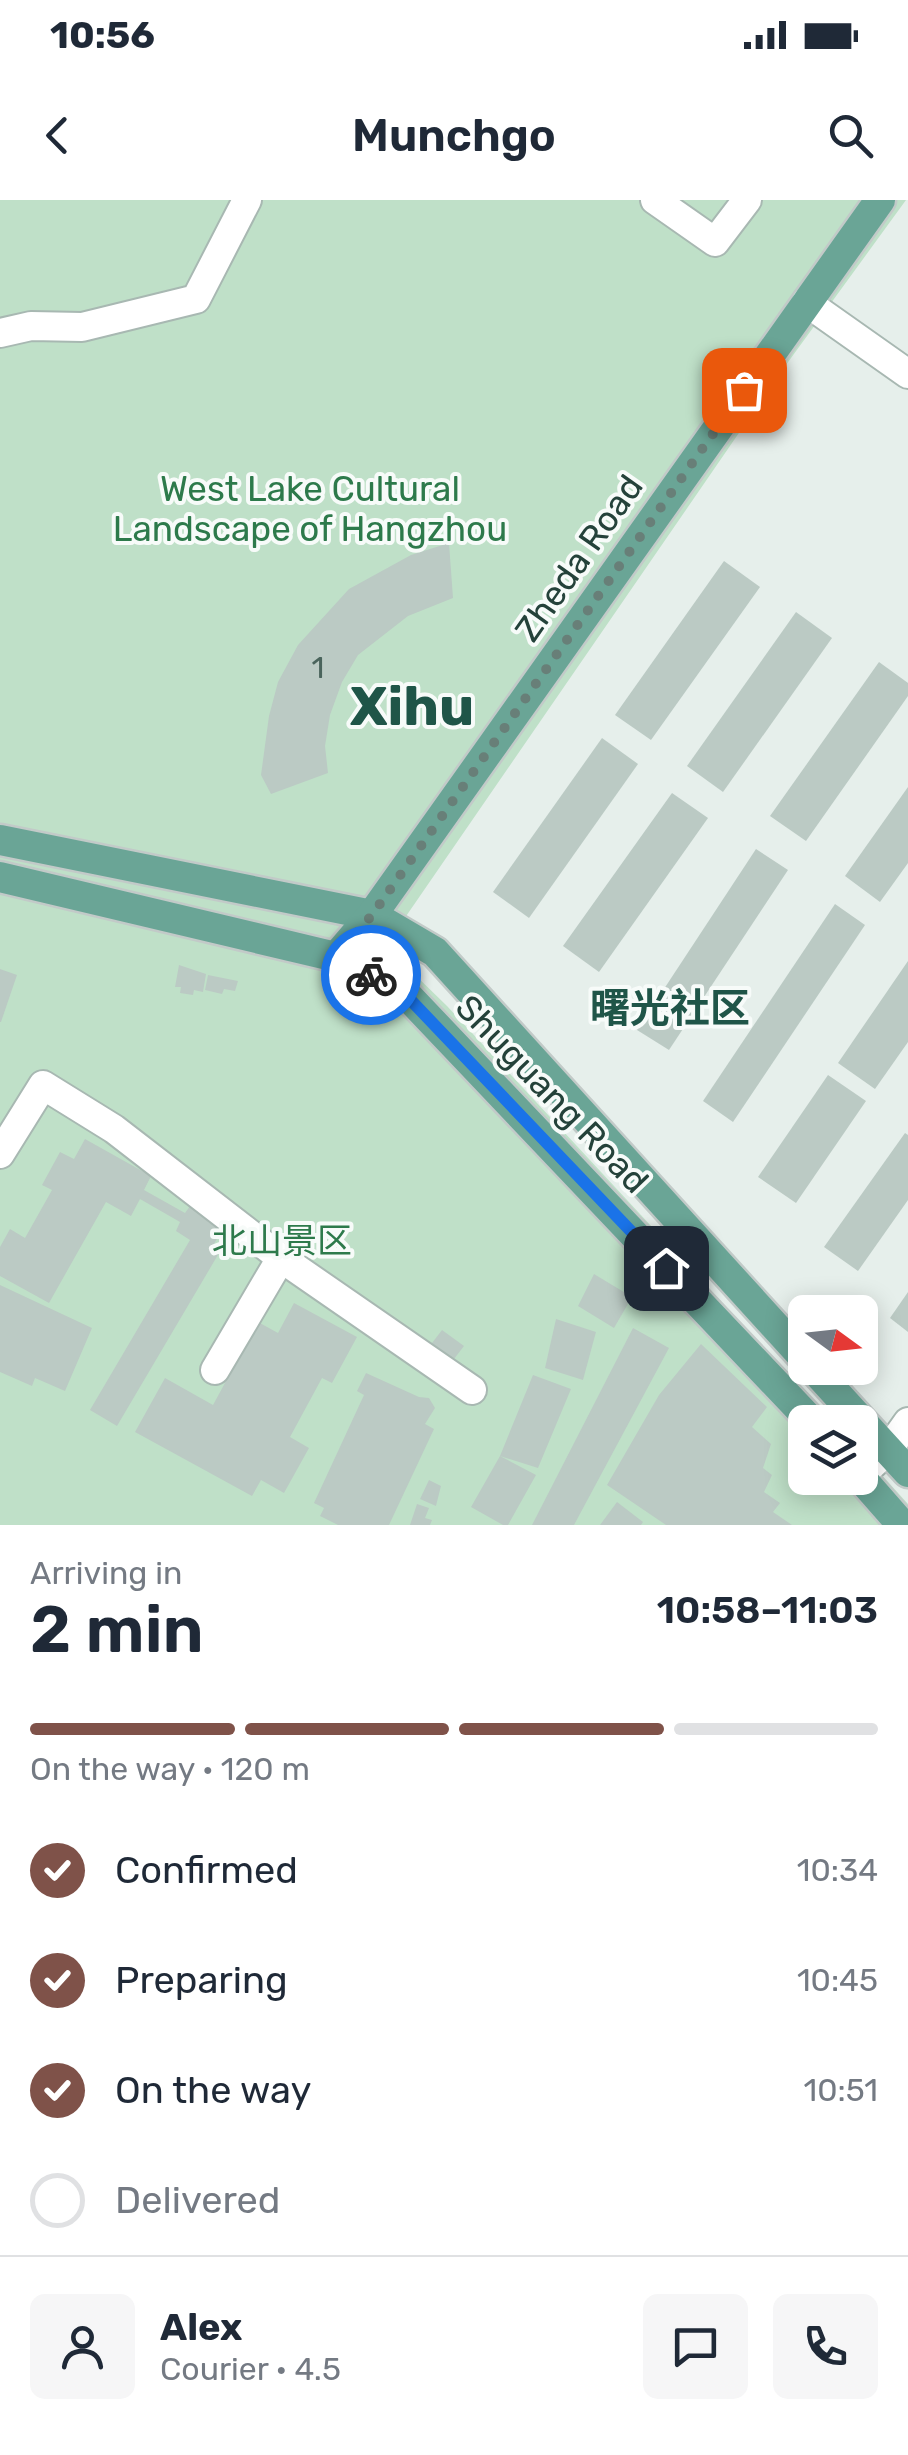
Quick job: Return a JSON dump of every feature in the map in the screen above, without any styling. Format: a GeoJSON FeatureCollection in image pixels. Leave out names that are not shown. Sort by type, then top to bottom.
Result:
{"type":"FeatureCollection","features":[{"type":"Feature","properties":{"kind":"main road","name":"Zheda Road"},"geometry":{"type":"LineString","coordinates":[[336,957],[372,915],[806,302],[869,204]]}},
{"type":"Feature","properties":{"kind":"main road","name":"Shuguang Road"},"geometry":{"type":"LineString","coordinates":[[0,840],[372,915],[435,952],[788,1340]]}},
{"type":"Feature","properties":{"kind":"main road","name":"Shuguang Road"},"geometry":{"type":"LineString","coordinates":[[0,877],[336,957],[403,992],[796,1405]]}},
{"type":"Feature","properties":{"kind":"main road"},"geometry":{"type":"LineString","coordinates":[[829,1385],[898,1461]]}},
{"type":"Feature","properties":{"kind":"main road"},"geometry":{"type":"LineString","coordinates":[[874,1495],[894,1522]]}},
{"type":"Feature","properties":{"kind":"street"},"geometry":{"type":"LineString","coordinates":[[0,333],[31,326],[82,327],[196,299],[247,200]]}},
{"type":"Feature","properties":{"kind":"street"},"geometry":{"type":"LineString","coordinates":[[655,200],[715,242],[747,200]]}},
{"type":"Feature","properties":{"kind":"street"},"geometry":{"type":"LineString","coordinates":[[806,302],[908,374]]}},
{"type":"Feature","properties":{"kind":"street"},"geometry":{"type":"LineString","coordinates":[[0,1154],[43,1085],[114,1129],[281,1258],[472,1390]]}},
{"type":"Feature","properties":{"kind":"street"},"geometry":{"type":"LineString","coordinates":[[216,1370],[281,1258]]}},
{"type":"Feature","properties":{"kind":"street"},"geometry":{"type":"LineString","coordinates":[[898,1461],[908,1422]]}},
{"type":"Feature","properties":{"kind":"green space","name":"West Lake Cultural Landscape of Hangzhou"},"geometry":{"type":"Polygon","coordinates":[[[0,200],[906,200],[783,369],[380,954],[409,969],[447,1006],[788,1374],[788,1385],[799,1385],[817,1405],[788,1405],[788,1495],[878,1495],[878,1471],[908,1504],[908,1525],[0,1525],[0,200]]]}},
{"type":"Feature","properties":{"kind":"building"},"geometry":{"type":"Polygon","coordinates":[[[449,543],[453,598],[408,616],[358,655],[342,682],[330,715],[325,746],[328,773],[271,794],[261,775],[269,716],[278,682],[298,645],[349,589],[411,555],[449,543]]]}},
{"type":"Feature","properties":{"kind":"building"},"geometry":{"type":"Polygon","coordinates":[[[724,561],[760,587],[651,740],[615,715],[724,561]]]}},
{"type":"Feature","properties":{"kind":"building"},"geometry":{"type":"Polygon","coordinates":[[[796,612],[832,638],[723,792],[687,766],[796,612]]]}},
{"type":"Feature","properties":{"kind":"building"},"geometry":{"type":"Polygon","coordinates":[[[879,662],[908,683],[908,696],[806,841],[770,816],[879,662]]]}},
{"type":"Feature","properties":{"kind":"building"},"geometry":{"type":"Polygon","coordinates":[[[602,738],[638,764],[529,918],[493,892],[602,738]]]}},
{"type":"Feature","properties":{"kind":"building"},"geometry":{"type":"Polygon","coordinates":[[[908,787],[908,863],[880,902],[845,876],[908,787]]]}},
{"type":"Feature","properties":{"kind":"building"},"geometry":{"type":"Polygon","coordinates":[[[672,793],[708,818],[599,972],[563,946],[672,793]]]}},
{"type":"Feature","properties":{"kind":"building"},"geometry":{"type":"Polygon","coordinates":[[[756,849],[788,870],[669,1050],[637,1030],[756,849]]]}},
{"type":"Feature","properties":{"kind":"building"},"geometry":{"type":"Polygon","coordinates":[[[835,904],[865,925],[733,1122],[703,1101],[835,904]]]}},
{"type":"Feature","properties":{"kind":"building"},"geometry":{"type":"Polygon","coordinates":[[[908,961],[908,1042],[875,1089],[838,1063],[908,961]]]}},
{"type":"Feature","properties":{"kind":"building"},"geometry":{"type":"Polygon","coordinates":[[[179,965],[206,974],[203,992],[180,993],[181,987],[175,987],[179,965]]]}},
{"type":"Feature","properties":{"kind":"building"},"geometry":{"type":"Polygon","coordinates":[[[0,969],[17,975],[1,1022],[0,1022],[0,969]]]}},
{"type":"Feature","properties":{"kind":"building"},"geometry":{"type":"Polygon","coordinates":[[[208,975],[238,981],[235,991],[224,989],[222,994],[205,990],[208,975]]]}},
{"type":"Feature","properties":{"kind":"building"},"geometry":{"type":"Polygon","coordinates":[[[828,1075],[866,1101],[796,1203],[758,1177],[828,1075]]]}},
{"type":"Feature","properties":{"kind":"building"},"geometry":{"type":"Polygon","coordinates":[[[905,1133],[908,1200],[858,1271],[824,1247],[905,1133]]]}},
{"type":"Feature","properties":{"kind":"building"},"geometry":{"type":"Polygon","coordinates":[[[85,1139],[151,1176],[144,1190],[185,1213],[193,1202],[226,1222],[214,1244],[222,1248],[117,1426],[90,1410],[190,1240],[176,1231],[180,1222],[140,1199],[131,1216],[106,1202],[49,1303],[0,1276],[0,1247],[10,1229],[25,1238],[52,1190],[42,1185],[60,1152],[74,1159],[85,1139]]]}},
{"type":"Feature","properties":{"kind":"building"},"geometry":{"type":"Polygon","coordinates":[[[594,1274],[632,1297],[614,1328],[578,1306],[594,1274]]]}},
{"type":"Feature","properties":{"kind":"building"},"geometry":{"type":"Polygon","coordinates":[[[0,1285],[92,1328],[65,1391],[35,1378],[32,1386],[0,1372],[0,1285]]]}},
{"type":"Feature","properties":{"kind":"building"},"geometry":{"type":"Polygon","coordinates":[[[908,1292],[908,1332],[890,1318],[908,1292]]]}},
{"type":"Feature","properties":{"kind":"building"},"geometry":{"type":"Polygon","coordinates":[[[294,1303],[357,1337],[332,1383],[322,1378],[290,1437],[309,1448],[284,1493],[261,1480],[252,1496],[135,1432],[165,1378],[213,1405],[258,1322],[278,1333],[294,1303]]]}},
{"type":"Feature","properties":{"kind":"building"},"geometry":{"type":"Polygon","coordinates":[[[556,1319],[596,1332],[583,1380],[545,1368],[556,1319]]]}},
{"type":"Feature","properties":{"kind":"building"},"geometry":{"type":"Polygon","coordinates":[[[633,1328],[669,1348],[574,1525],[532,1525],[633,1328]]]}},
{"type":"Feature","properties":{"kind":"building"},"geometry":{"type":"Polygon","coordinates":[[[442,1330],[464,1346],[454,1359],[432,1343],[442,1330]]]}},
{"type":"Feature","properties":{"kind":"building"},"geometry":{"type":"Polygon","coordinates":[[[701,1344],[767,1407],[752,1427],[771,1444],[763,1468],[772,1475],[764,1492],[780,1503],[773,1512],[792,1525],[666,1525],[607,1485],[659,1395],[701,1344]]]}},
{"type":"Feature","properties":{"kind":"building"},"geometry":{"type":"Polygon","coordinates":[[[366,1373],[429,1398],[435,1408],[425,1424],[434,1429],[389,1525],[338,1525],[320,1516],[324,1508],[314,1503],[364,1395],[357,1391],[366,1373]]]}},
{"type":"Feature","properties":{"kind":"building"},"geometry":{"type":"Polygon","coordinates":[[[533,1375],[571,1389],[538,1468],[500,1456],[533,1375]]]}},
{"type":"Feature","properties":{"kind":"building"},"geometry":{"type":"Polygon","coordinates":[[[500,1456],[536,1475],[508,1525],[471,1507],[500,1456]]]}},
{"type":"Feature","properties":{"kind":"building"},"geometry":{"type":"Polygon","coordinates":[[[429,1480],[441,1486],[436,1506],[420,1499],[429,1480]]]}},
{"type":"Feature","properties":{"kind":"building"},"geometry":{"type":"Polygon","coordinates":[[[617,1502],[643,1522],[641,1525],[600,1525],[617,1502]]]}},
{"type":"Feature","properties":{"kind":"building"},"geometry":{"type":"Polygon","coordinates":[[[417,1504],[429,1508],[425,1518],[432,1520],[430,1525],[410,1525],[417,1504]]]}},
{"type":"Feature","properties":{"kind":"way so far"},"geometry":{"type":"LineString","coordinates":[[371,975],[336,957],[372,915],[744,390]]}},
{"type":"Feature","properties":{"kind":"district","name":"Xihu"},"geometry":{"type":"Point","coordinates":[412,706]}},
{"type":"Feature","properties":{"kind":"district","name":"曙光社区"},"geometry":{"type":"Point","coordinates":[670,1008]}},
{"type":"Feature","properties":{"kind":"route"},"geometry":{"type":"LineString","coordinates":[[371,975],[403,992],[666,1268]]}},
{"type":"Feature","properties":{"kind":"park label","name":"北山景区"},"geometry":{"type":"Point","coordinates":[282,1241]}}]}
